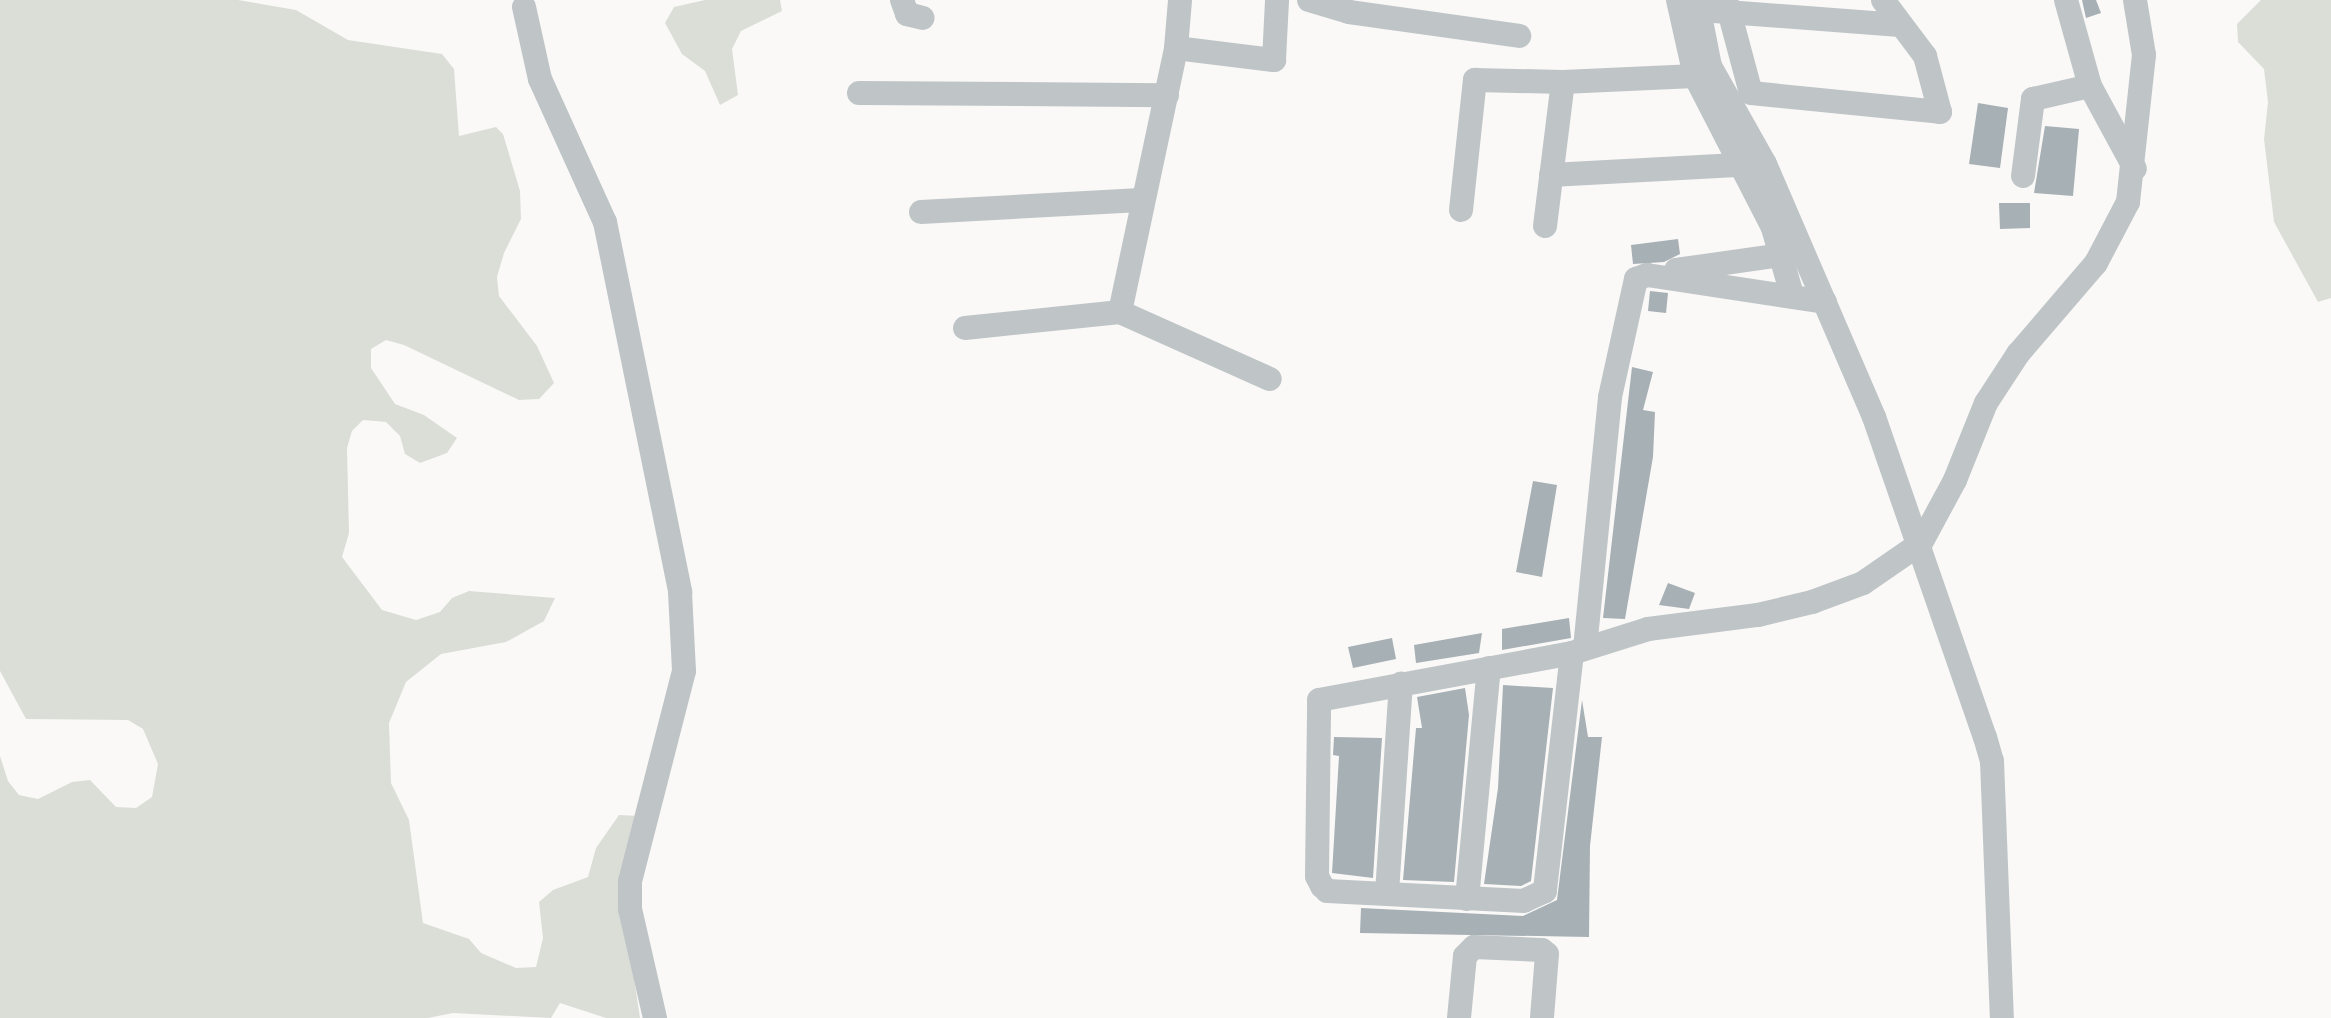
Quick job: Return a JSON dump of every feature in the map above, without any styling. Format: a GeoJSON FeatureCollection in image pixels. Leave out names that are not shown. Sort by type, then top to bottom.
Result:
{"type":"FeatureCollection","features":[{"type":"Feature","properties":{"kind":"street"},"geometry":{"type":"LineString","coordinates":[[902,0],[907,14],[923,18]]}},
{"type":"Feature","properties":{"kind":"street"},"geometry":{"type":"LineString","coordinates":[[1120,312],[1141,200],[1167,95],[1176,48],[1180,0]]}},
{"type":"Feature","properties":{"kind":"street"},"geometry":{"type":"LineString","coordinates":[[1176,48],[1269,62],[1277,51],[1277,0]]}},
{"type":"Feature","properties":{"kind":"street"},"geometry":{"type":"LineString","coordinates":[[1309,0],[1359,14],[1519,36]]}},
{"type":"Feature","properties":{"kind":"street"},"geometry":{"type":"LineString","coordinates":[[1678,0],[1695,76],[1737,165],[1773,228],[1792,295]]}},
{"type":"Feature","properties":{"kind":"street"},"geometry":{"type":"LineString","coordinates":[[1727,5],[1751,93],[1940,112],[1925,56],[1883,0]]}},
{"type":"Feature","properties":{"kind":"street"},"geometry":{"type":"LineString","coordinates":[[2066,0],[2090,86],[2135,169]]}},
{"type":"Feature","properties":{"kind":"street"},"geometry":{"type":"LineString","coordinates":[[1781,255],[1647,275],[1635,282],[1610,397],[1579,650],[1545,891],[1524,901],[1327,891],[1317,876],[1317,703],[1401,683],[1579,650],[1648,629],[1758,615],[1812,602],[1863,583],[1921,543],[1955,480],[1986,403],[2018,354],[2113,238],[2135,169],[2144,55],[2135,0]]}},
{"type":"Feature","properties":{"kind":"street"},"geometry":{"type":"LineString","coordinates":[[1899,25],[1727,5],[1698,7],[1710,66],[1765,164],[1825,302],[1921,543],[1992,761],[2002,1018]]}},
{"type":"Feature","properties":{"kind":"street"},"geometry":{"type":"LineString","coordinates":[[524,7],[540,79],[605,222],[680,592],[684,671],[630,881],[630,909],[655,1018]]}},
{"type":"Feature","properties":{"kind":"street"},"geometry":{"type":"LineString","coordinates":[[1461,210],[1475,80],[1563,82],[1695,76]]}},
{"type":"Feature","properties":{"kind":"street"},"geometry":{"type":"LineString","coordinates":[[1545,226],[1563,82]]}},
{"type":"Feature","properties":{"kind":"street"},"geometry":{"type":"LineString","coordinates":[[2023,176],[2033,99],[2090,86]]}},
{"type":"Feature","properties":{"kind":"street"},"geometry":{"type":"LineString","coordinates":[[859,93],[1167,95]]}},
{"type":"Feature","properties":{"kind":"street"},"geometry":{"type":"LineString","coordinates":[[1551,175],[1737,165]]}},
{"type":"Feature","properties":{"kind":"street"},"geometry":{"type":"LineString","coordinates":[[921,212],[1141,200]]}},
{"type":"Feature","properties":{"kind":"street"},"geometry":{"type":"LineString","coordinates":[[1647,275],[1825,302]]}},
{"type":"Feature","properties":{"kind":"street"},"geometry":{"type":"LineString","coordinates":[[965,328],[1120,312],[1270,379]]}},
{"type":"Feature","properties":{"kind":"street"},"geometry":{"type":"LineString","coordinates":[[1467,899],[1489,668]]}},
{"type":"Feature","properties":{"kind":"street"},"geometry":{"type":"LineString","coordinates":[[1387,893],[1401,683]]}},
{"type":"Feature","properties":{"kind":"street"},"geometry":{"type":"LineString","coordinates":[[1459,1018],[1465,956],[1474,947],[1542,950],[1547,954],[1542,1018]]}},
{"type":"Feature","properties":{"kind":"shaded area"},"geometry":{"type":"Polygon","coordinates":[[[0,0],[238,0],[296,10],[348,40],[442,54],[454,69],[459,136],[496,127],[503,134],[520,191],[521,219],[504,253],[497,277],[499,296],[537,346],[554,383],[539,399],[519,400],[404,345],[386,340],[371,349],[371,368],[395,404],[424,415],[457,438],[447,453],[420,463],[405,454],[400,436],[386,422],[363,420],[352,431],[347,448],[349,533],[342,557],[382,610],[416,620],[440,612],[452,598],[469,591],[555,598],[544,621],[506,642],[441,654],[406,682],[389,723],[391,783],[409,820],[423,923],[469,939],[481,953],[516,968],[536,967],[543,938],[539,902],[553,890],[588,877],[596,848],[619,815],[639,816],[621,891],[640,1018],[606,1018],[560,1003],[551,1018],[453,1013],[428,1018],[0,1018],[0,756],[8,781],[19,795],[38,799],[72,782],[90,780],[116,807],[136,808],[152,797],[158,764],[143,729],[128,720],[26,719],[0,671],[0,0]]]}},
{"type":"Feature","properties":{"kind":"shaded area"},"geometry":{"type":"Polygon","coordinates":[[[705,0],[780,0],[782,11],[741,31],[732,49],[738,95],[720,105],[705,71],[682,54],[665,23],[674,7],[705,0]]]}},
{"type":"Feature","properties":{"kind":"shaded area"},"geometry":{"type":"Polygon","coordinates":[[[2261,0],[2331,0],[2331,298],[2318,302],[2274,222],[2264,139],[2268,102],[2264,69],[2238,42],[2237,24],[2261,0]]]}},
{"type":"Feature","properties":{"kind":"building"},"geometry":{"type":"Polygon","coordinates":[[[2082,0],[2096,0],[2101,13],[2086,18],[2082,0]]]}},
{"type":"Feature","properties":{"kind":"building"},"geometry":{"type":"Polygon","coordinates":[[[1978,103],[2008,108],[2000,168],[1969,164],[1978,103]]]}},
{"type":"Feature","properties":{"kind":"building"},"geometry":{"type":"Polygon","coordinates":[[[2045,126],[2079,129],[2073,196],[2034,193],[2045,126]]]}},
{"type":"Feature","properties":{"kind":"building"},"geometry":{"type":"Polygon","coordinates":[[[1999,203],[2030,203],[2030,228],[2000,229],[1999,203]]]}},
{"type":"Feature","properties":{"kind":"building"},"geometry":{"type":"Polygon","coordinates":[[[1678,239],[1680,254],[1664,262],[1633,264],[1631,245],[1678,239]]]}},
{"type":"Feature","properties":{"kind":"building"},"geometry":{"type":"Polygon","coordinates":[[[1650,291],[1668,293],[1666,313],[1648,311],[1650,291]]]}},
{"type":"Feature","properties":{"kind":"building"},"geometry":{"type":"Polygon","coordinates":[[[1632,367],[1653,372],[1643,410],[1655,412],[1653,457],[1625,619],[1603,618],[1632,367]]]}},
{"type":"Feature","properties":{"kind":"building"},"geometry":{"type":"Polygon","coordinates":[[[1533,481],[1557,485],[1542,577],[1516,572],[1533,481]]]}},
{"type":"Feature","properties":{"kind":"building"},"geometry":{"type":"Polygon","coordinates":[[[1668,583],[1695,593],[1689,609],[1659,605],[1668,583]]]}},
{"type":"Feature","properties":{"kind":"building"},"geometry":{"type":"Polygon","coordinates":[[[1569,618],[1571,638],[1502,650],[1502,629],[1569,618]]]}},
{"type":"Feature","properties":{"kind":"building"},"geometry":{"type":"Polygon","coordinates":[[[1482,633],[1479,653],[1416,663],[1414,645],[1482,633]]]}},
{"type":"Feature","properties":{"kind":"building"},"geometry":{"type":"Polygon","coordinates":[[[1392,638],[1396,659],[1353,668],[1348,647],[1392,638]]]}},
{"type":"Feature","properties":{"kind":"building"},"geometry":{"type":"Polygon","coordinates":[[[1503,685],[1553,688],[1531,881],[1521,886],[1484,884],[1498,788],[1503,685]]]}},
{"type":"Feature","properties":{"kind":"building"},"geometry":{"type":"Polygon","coordinates":[[[1465,688],[1469,715],[1454,882],[1403,880],[1416,728],[1422,728],[1417,697],[1465,688]]]}},
{"type":"Feature","properties":{"kind":"building"},"geometry":{"type":"Polygon","coordinates":[[[1582,700],[1588,737],[1602,737],[1590,846],[1589,937],[1360,933],[1361,908],[1523,916],[1557,900],[1582,700]]]}},
{"type":"Feature","properties":{"kind":"building"},"geometry":{"type":"Polygon","coordinates":[[[1334,737],[1382,738],[1373,878],[1332,873],[1339,756],[1333,755],[1334,737]]]}}]}
